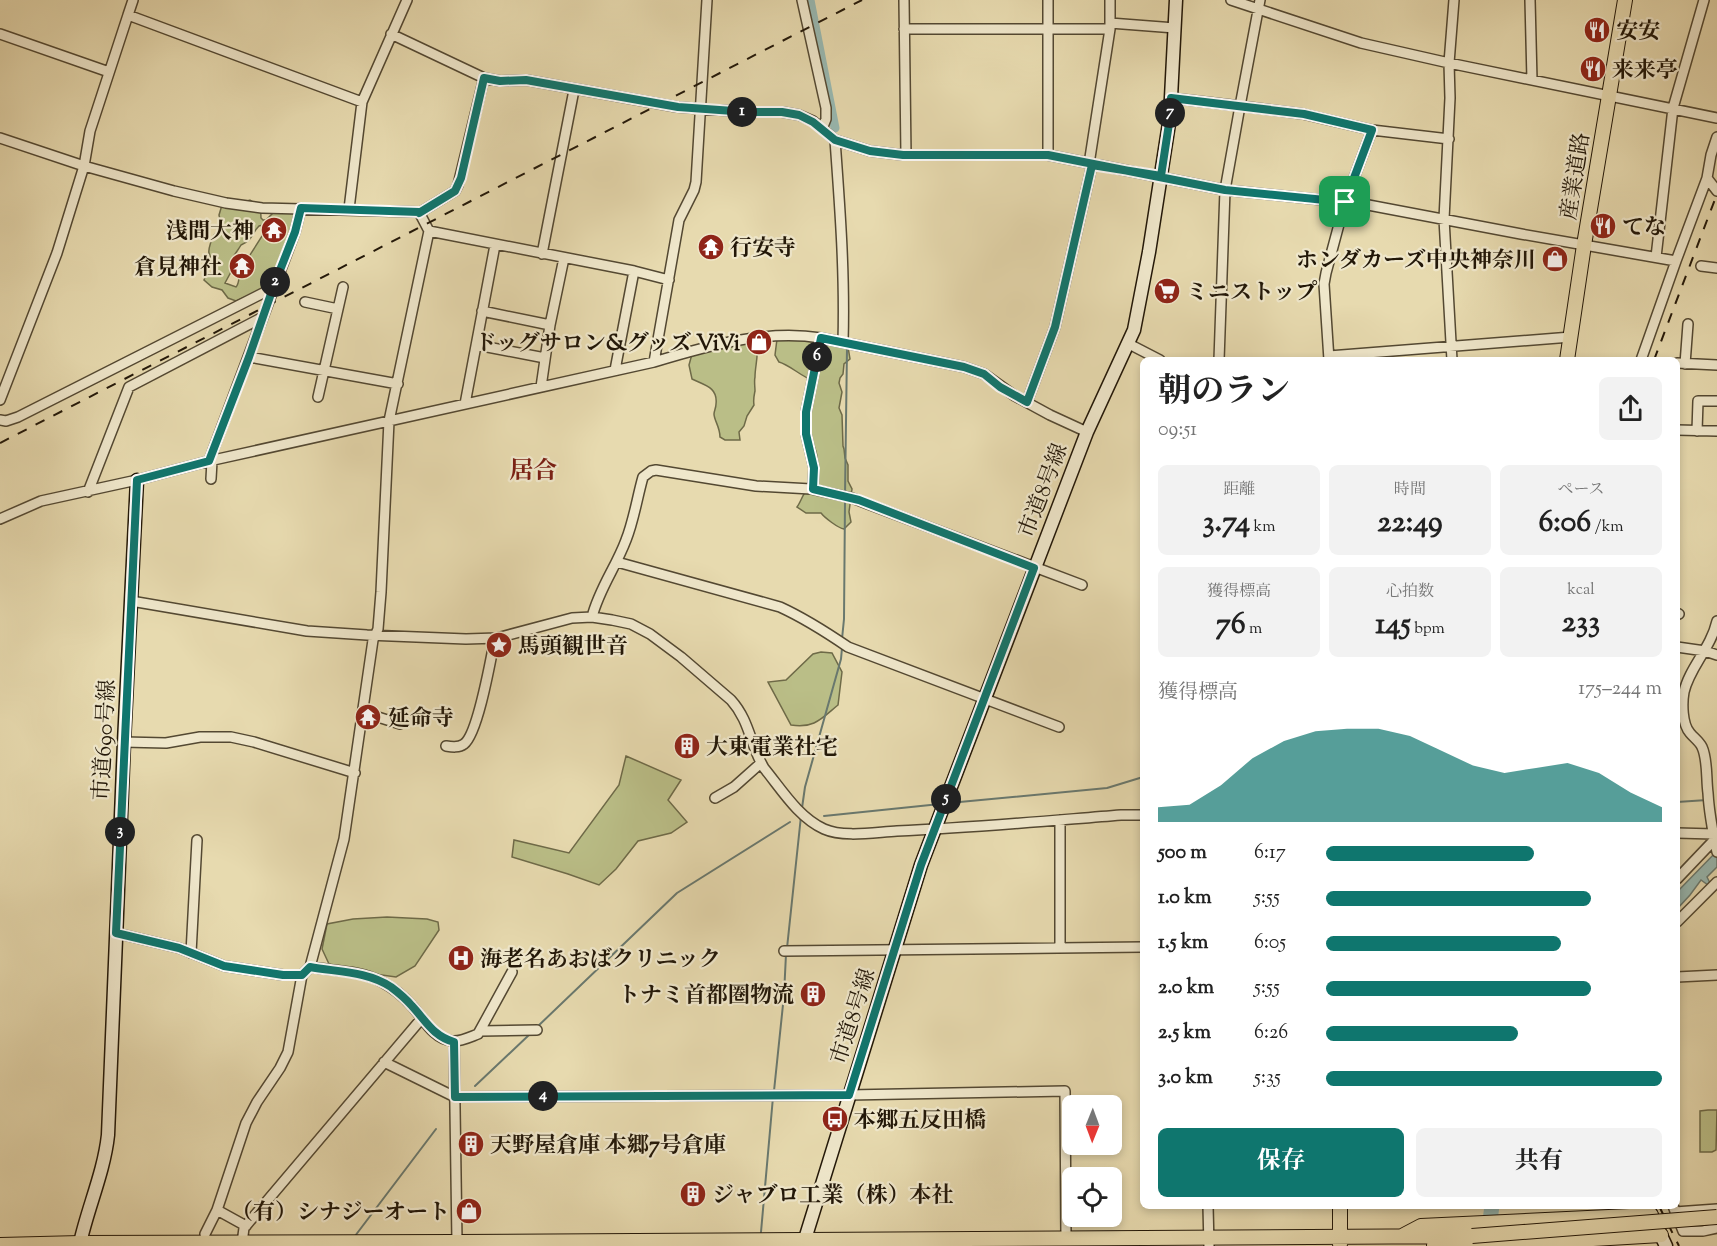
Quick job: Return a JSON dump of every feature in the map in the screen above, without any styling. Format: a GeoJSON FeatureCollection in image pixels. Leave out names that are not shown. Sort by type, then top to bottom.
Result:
{"type":"FeatureCollection","features":[{"type":"Feature","properties":{"kind":"main road","name":"産業道路"},"geometry":{"type":"LineString","coordinates":[[1568,357],[1625,0]]}},
{"type":"Feature","properties":{"kind":"main road"},"geometry":{"type":"LineString","coordinates":[[1340,1209],[1345,1242]]}},
{"type":"Feature","properties":{"kind":"main road"},"geometry":{"type":"LineString","coordinates":[[1345,1242],[1348,1209]]}},
{"type":"Feature","properties":{"kind":"main road"},"geometry":{"type":"LineString","coordinates":[[1470,1238],[1506,1222],[1649,1211]]}},
{"type":"Feature","properties":{"kind":"main road"},"geometry":{"type":"LineString","coordinates":[[0,1245],[351,1242],[680,1243],[805,1239],[859,1243],[1026,1242],[1066,1238],[1345,1242],[1400,1237],[1470,1238],[1717,1217]]}},
{"type":"Feature","properties":{"kind":"main road"},"geometry":{"type":"LineString","coordinates":[[1470,1238],[1504,1244],[1664,1241]]}},
{"type":"Feature","properties":{"kind":"street"},"geometry":{"type":"LineString","coordinates":[[0,400],[57,253],[84,166],[90,131],[134,0]]}},
{"type":"Feature","properties":{"kind":"street"},"geometry":{"type":"LineString","coordinates":[[349,209],[362,102],[407,0]]}},
{"type":"Feature","properties":{"kind":"street"},"geometry":{"type":"LineString","coordinates":[[654,362],[679,220],[696,182],[707,0]]}},
{"type":"Feature","properties":{"kind":"street"},"geometry":{"type":"LineString","coordinates":[[802,0],[826,108],[826,119],[822,129]]}},
{"type":"Feature","properties":{"kind":"street"},"geometry":{"type":"LineString","coordinates":[[904,0],[906,155]]}},
{"type":"Feature","properties":{"kind":"street"},"geometry":{"type":"LineString","coordinates":[[1048,0],[1048,155]]}},
{"type":"Feature","properties":{"kind":"street"},"geometry":{"type":"LineString","coordinates":[[1027,402],[1055,327],[1091,164],[1110,26],[1110,0]]}},
{"type":"Feature","properties":{"kind":"street","name":"市道8号線"},"geometry":{"type":"LineString","coordinates":[[805,1239],[921,865],[1087,432],[1134,330],[1170,117],[1176,0]]}},
{"type":"Feature","properties":{"kind":"street"},"geometry":{"type":"LineString","coordinates":[[1231,0],[1260,4],[1361,43],[1717,118]]}},
{"type":"Feature","properties":{"kind":"street"},"geometry":{"type":"LineString","coordinates":[[1452,357],[1444,219],[1449,139],[1449,63],[1455,0]]}},
{"type":"Feature","properties":{"kind":"street"},"geometry":{"type":"LineString","coordinates":[[1530,0],[1532,80]]}},
{"type":"Feature","properties":{"kind":"street"},"geometry":{"type":"LineString","coordinates":[[1656,257],[1673,108],[1704,0]]}},
{"type":"Feature","properties":{"kind":"street"},"geometry":{"type":"LineString","coordinates":[[1219,357],[1225,190],[1260,4]]}},
{"type":"Feature","properties":{"kind":"street"},"geometry":{"type":"LineString","coordinates":[[128,15],[362,102]]}},
{"type":"Feature","properties":{"kind":"street"},"geometry":{"type":"LineString","coordinates":[[904,29],[1048,30],[1110,26],[1174,28]]}},
{"type":"Feature","properties":{"kind":"street"},"geometry":{"type":"LineString","coordinates":[[0,34],[109,72]]}},
{"type":"Feature","properties":{"kind":"street"},"geometry":{"type":"LineString","coordinates":[[391,34],[484,78],[500,81],[526,80],[678,107],[782,112],[799,115],[813,122],[835,140],[870,151],[906,155],[1048,155],[1225,190],[1363,204],[1676,261]]}},
{"type":"Feature","properties":{"kind":"street"},"geometry":{"type":"LineString","coordinates":[[0,138],[84,166],[207,200],[262,208],[419,213],[455,191],[458,185],[484,78]]}},
{"type":"Feature","properties":{"kind":"street"},"geometry":{"type":"LineString","coordinates":[[542,254],[574,90]]}},
{"type":"Feature","properties":{"kind":"street"},"geometry":{"type":"LineString","coordinates":[[1171,98],[1304,114],[1372,130],[1449,139]]}},
{"type":"Feature","properties":{"kind":"street"},"geometry":{"type":"LineString","coordinates":[[1329,357],[1324,284],[1345,202],[1372,130]]}},
{"type":"Feature","properties":{"kind":"street"},"geometry":{"type":"LineString","coordinates":[[1642,357],[1707,178],[1711,154],[1717,137]]}},
{"type":"Feature","properties":{"kind":"street"},"geometry":{"type":"LineString","coordinates":[[835,140],[843,255],[843,342]]}},
{"type":"Feature","properties":{"kind":"street"},"geometry":{"type":"LineString","coordinates":[[1707,178],[1717,191]]}},
{"type":"Feature","properties":{"kind":"street"},"geometry":{"type":"LineString","coordinates":[[211,479],[211,461],[295,232],[301,208]]}},
{"type":"Feature","properties":{"kind":"street"},"geometry":{"type":"LineString","coordinates":[[205,1234],[217,1210],[246,1123],[288,1052],[302,975],[310,967],[344,839],[373,640],[378,629],[389,421],[429,231],[419,213]]}},
{"type":"Feature","properties":{"kind":"street"},"geometry":{"type":"LineString","coordinates":[[429,231],[634,271],[669,280]]}},
{"type":"Feature","properties":{"kind":"street"},"geometry":{"type":"LineString","coordinates":[[465,404],[495,245]]}},
{"type":"Feature","properties":{"kind":"street"},"geometry":{"type":"LineString","coordinates":[[541,387],[550,326],[564,258]]}},
{"type":"Feature","properties":{"kind":"street"},"geometry":{"type":"LineString","coordinates":[[1701,266],[1717,268]]}},
{"type":"Feature","properties":{"kind":"street"},"geometry":{"type":"LineString","coordinates":[[615,370],[634,271]]}},
{"type":"Feature","properties":{"kind":"street"},"geometry":{"type":"LineString","coordinates":[[318,397],[343,287]]}},
{"type":"Feature","properties":{"kind":"street"},"geometry":{"type":"LineString","coordinates":[[0,420],[6,421],[18,417],[273,288]]}},
{"type":"Feature","properties":{"kind":"street"},"geometry":{"type":"LineString","coordinates":[[304,302],[338,309]]}},
{"type":"Feature","properties":{"kind":"street"},"geometry":{"type":"LineString","coordinates":[[483,311],[550,326]]}},
{"type":"Feature","properties":{"kind":"street"},"geometry":{"type":"LineString","coordinates":[[88,492],[129,387],[263,317]]}},
{"type":"Feature","properties":{"kind":"street"},"geometry":{"type":"LineString","coordinates":[[1688,324],[1681,363],[1717,365]]}},
{"type":"Feature","properties":{"kind":"street"},"geometry":{"type":"LineString","coordinates":[[0,519],[41,501],[88,492],[211,461],[654,362],[703,347],[786,335],[803,335],[843,342],[971,369],[984,374],[1000,387],[1050,415],[1087,432]]}},
{"type":"Feature","properties":{"kind":"street"},"geometry":{"type":"LineString","coordinates":[[1339,357],[1571,337]]}},
{"type":"Feature","properties":{"kind":"street"},"geometry":{"type":"LineString","coordinates":[[813,489],[814,468],[806,434],[806,412],[821,338]]}},
{"type":"Feature","properties":{"kind":"street"},"geometry":{"type":"LineString","coordinates":[[1129,344],[1154,357]]}},
{"type":"Feature","properties":{"kind":"street"},"geometry":{"type":"LineString","coordinates":[[477,345],[545,358]]}},
{"type":"Feature","properties":{"kind":"street"},"geometry":{"type":"LineString","coordinates":[[249,357],[398,384]]}},
{"type":"Feature","properties":{"kind":"street"},"geometry":{"type":"LineString","coordinates":[[1696,431],[1698,401],[1717,401]]}},
{"type":"Feature","properties":{"kind":"street"},"geometry":{"type":"LineString","coordinates":[[1680,430],[1717,432]]}},
{"type":"Feature","properties":{"kind":"street"},"geometry":{"type":"LineString","coordinates":[[592,617],[604,583],[627,539],[643,477],[656,470],[756,486],[813,489],[845,496],[1082,585]]}},
{"type":"Feature","properties":{"kind":"street","name":"市道690号線"},"geometry":{"type":"LineString","coordinates":[[79,1244],[106,1153],[108,1135],[137,480]]}},
{"type":"Feature","properties":{"kind":"street"},"geometry":{"type":"LineString","coordinates":[[617,562],[780,608],[797,615],[842,643],[984,700],[1059,727]]}},
{"type":"Feature","properties":{"kind":"street"},"geometry":{"type":"LineString","coordinates":[[131,601],[307,631],[466,639],[495,638],[557,621],[592,617],[631,624],[656,638],[731,699],[740,709],[748,726],[762,766],[798,810],[809,821],[824,829],[842,833],[935,829],[1140,815]]}},
{"type":"Feature","properties":{"kind":"street"},"geometry":{"type":"LineString","coordinates":[[1715,842],[1704,750],[1686,728],[1683,694],[1687,681],[1713,635],[1717,621]]}},
{"type":"Feature","properties":{"kind":"street"},"geometry":{"type":"LineString","coordinates":[[446,746],[458,747],[466,742],[474,726],[495,638]]}},
{"type":"Feature","properties":{"kind":"street"},"geometry":{"type":"LineString","coordinates":[[1680,647],[1717,655]]}},
{"type":"Feature","properties":{"kind":"street"},"geometry":{"type":"LineString","coordinates":[[362,712],[400,724]]}},
{"type":"Feature","properties":{"kind":"street"},"geometry":{"type":"LineString","coordinates":[[124,742],[166,743],[200,737],[231,737],[355,773]]}},
{"type":"Feature","properties":{"kind":"street"},"geometry":{"type":"LineString","coordinates":[[715,798],[762,766]]}},
{"type":"Feature","properties":{"kind":"street"},"geometry":{"type":"LineString","coordinates":[[1060,820],[1060,948]]}},
{"type":"Feature","properties":{"kind":"street"},"geometry":{"type":"LineString","coordinates":[[1680,834],[1715,842]]}},
{"type":"Feature","properties":{"kind":"street"},"geometry":{"type":"LineString","coordinates":[[191,953],[197,840]]}},
{"type":"Feature","properties":{"kind":"street"},"geometry":{"type":"LineString","coordinates":[[1680,876],[1715,842]]}},
{"type":"Feature","properties":{"kind":"street"},"geometry":{"type":"LineString","coordinates":[[1680,919],[1717,882]]}},
{"type":"Feature","properties":{"kind":"street"},"geometry":{"type":"LineString","coordinates":[[116,933],[179,948],[224,966],[283,975],[302,975]]}},
{"type":"Feature","properties":{"kind":"street"},"geometry":{"type":"LineString","coordinates":[[786,951],[1140,947]]}},
{"type":"Feature","properties":{"kind":"street"},"geometry":{"type":"LineString","coordinates":[[310,967],[353,973],[380,981],[402,996],[429,1028],[454,1042],[481,1031],[512,972]]}},
{"type":"Feature","properties":{"kind":"street"},"geometry":{"type":"LineString","coordinates":[[1680,977],[1717,975]]}},
{"type":"Feature","properties":{"kind":"street"},"geometry":{"type":"LineString","coordinates":[[235,1244],[246,1226],[422,1018]]}},
{"type":"Feature","properties":{"kind":"street"},"geometry":{"type":"LineString","coordinates":[[481,1031],[533,1030]]}},
{"type":"Feature","properties":{"kind":"street"},"geometry":{"type":"LineString","coordinates":[[454,1042],[457,1242]]}},
{"type":"Feature","properties":{"kind":"street"},"geometry":{"type":"LineString","coordinates":[[384,1062],[455,1097],[780,1096],[1065,1091],[1066,1238]]}},
{"type":"Feature","properties":{"kind":"street"},"geometry":{"type":"LineString","coordinates":[[1208,1209],[1209,1241]]}},
{"type":"Feature","properties":{"kind":"street"},"geometry":{"type":"LineString","coordinates":[[1717,1209],[1674,1209],[1683,1232],[1717,1228]]}},
{"type":"Feature","properties":{"kind":"street"},"geometry":{"type":"LineString","coordinates":[[217,1210],[246,1226]]}},
{"type":"Feature","properties":{"kind":"street"},"geometry":{"type":"LineString","coordinates":[[1649,1211],[1664,1241]]}},
{"type":"Feature","properties":{"kind":"green space"},"geometry":{"type":"Polygon","coordinates":[[[250,200],[256,204],[263,220],[274,212],[290,209],[298,215],[278,276],[266,288],[236,301],[228,298],[222,290],[212,287],[204,280],[206,275],[212,273],[216,268],[209,251],[214,235],[222,228],[219,215],[222,205],[250,200]],[[263,225],[259,226],[250,239],[241,245],[232,260],[232,270],[225,283],[236,287],[241,269],[266,228],[263,225]]]}},
{"type":"Feature","properties":{"kind":"green space"},"geometry":{"type":"Polygon","coordinates":[[[753,339],[757,353],[754,405],[739,432],[740,440],[725,440],[720,437],[714,416],[715,394],[709,387],[692,379],[689,365],[692,354],[753,339]]]}},
{"type":"Feature","properties":{"kind":"green space"},"geometry":{"type":"Polygon","coordinates":[[[777,339],[826,341],[848,347],[850,359],[844,364],[839,383],[842,392],[839,408],[842,415],[843,446],[848,465],[848,481],[852,489],[849,512],[851,522],[844,529],[821,513],[806,513],[797,507],[815,480],[819,469],[815,459],[817,458],[816,450],[807,428],[814,381],[779,362],[775,355],[777,339]]]}},
{"type":"Feature","properties":{"kind":"green space"},"geometry":{"type":"Polygon","coordinates":[[[832,653],[842,672],[838,705],[812,724],[791,725],[768,682],[786,680],[813,654],[832,653]]]}},
{"type":"Feature","properties":{"kind":"green space"},"geometry":{"type":"Polygon","coordinates":[[[626,756],[681,780],[668,800],[687,822],[671,833],[638,841],[616,869],[599,885],[512,857],[514,840],[569,853],[619,785],[626,756]]]}},
{"type":"Feature","properties":{"kind":"green space"},"geometry":{"type":"Polygon","coordinates":[[[387,917],[427,919],[438,922],[439,930],[415,966],[396,977],[346,970],[329,964],[322,949],[327,924],[353,919],[387,917]]]}},
{"type":"Feature","properties":{"kind":"green space"},"geometry":{"type":"Polygon","coordinates":[[[1717,1110],[1716,1150],[1700,1152],[1700,1111],[1717,1110]]]}},
{"type":"Feature","properties":{"kind":"water"},"geometry":{"type":"Polygon","coordinates":[[[1717,851],[1717,867],[1707,877],[1710,883],[1708,885],[1701,880],[1680,906],[1680,889],[1717,851]]]}},
{"type":"Feature","properties":{"kind":"waterway"},"geometry":{"type":"LineString","coordinates":[[810,0],[835,128]]}},
{"type":"Feature","properties":{"kind":"waterway"},"geometry":{"type":"LineString","coordinates":[[845,495],[847,348]]}},
{"type":"Feature","properties":{"kind":"waterway"},"geometry":{"type":"LineString","coordinates":[[842,639],[845,501]]}},
{"type":"Feature","properties":{"kind":"waterway"},"geometry":{"type":"LineString","coordinates":[[802,808],[805,787],[841,659],[842,648]]}},
{"type":"Feature","properties":{"kind":"waterway"},"geometry":{"type":"LineString","coordinates":[[949,803],[1107,788],[1140,778]]}},
{"type":"Feature","properties":{"kind":"waterway"},"geometry":{"type":"LineString","coordinates":[[1680,802],[1707,800]]}},
{"type":"Feature","properties":{"kind":"waterway"},"geometry":{"type":"LineString","coordinates":[[824,816],[940,804]]}},
{"type":"Feature","properties":{"kind":"waterway"},"geometry":{"type":"LineString","coordinates":[[787,948],[801,816]]}},
{"type":"Feature","properties":{"kind":"waterway"},"geometry":{"type":"LineString","coordinates":[[536,1028],[677,893],[790,822]]}},
{"type":"Feature","properties":{"kind":"waterway"},"geometry":{"type":"LineString","coordinates":[[774,1091],[786,954]]}},
{"type":"Feature","properties":{"kind":"waterway"},"geometry":{"type":"LineString","coordinates":[[475,1086],[530,1034]]}},
{"type":"Feature","properties":{"kind":"waterway"},"geometry":{"type":"LineString","coordinates":[[761,1232],[773,1097]]}},
{"type":"Feature","properties":{"kind":"waterway"},"geometry":{"type":"LineString","coordinates":[[355,1236],[436,1129]]}},
{"type":"Feature","properties":{"kind":"waterway"},"geometry":{"type":"LineString","coordinates":[[1488,1234],[1492,1209]]}},
{"type":"Feature","properties":{"kind":"railway"},"geometry":{"type":"LineString","coordinates":[[0,443],[862,0]]}},
{"type":"Feature","properties":{"kind":"railway"},"geometry":{"type":"LineString","coordinates":[[1655,357],[1717,194]]}},
{"type":"Feature","properties":{"kind":"railway"},"geometry":{"type":"LineString","coordinates":[[1660,1209],[1679,1246]]}},
{"type":"Feature","properties":{"kind":"place","name":"安安"},"geometry":{"type":"Point","coordinates":[1597,30]}},
{"type":"Feature","properties":{"kind":"place","name":"来来亭"},"geometry":{"type":"Point","coordinates":[1593,69]}},
{"type":"Feature","properties":{"kind":"place","name":"てな"},"geometry":{"type":"Point","coordinates":[1603,226]}},
{"type":"Feature","properties":{"kind":"place","name":"浅間大神"},"geometry":{"type":"Point","coordinates":[274,230]}},
{"type":"Feature","properties":{"kind":"place","name":"行安寺"},"geometry":{"type":"Point","coordinates":[711,247]}},
{"type":"Feature","properties":{"kind":"place","name":"ホンダカーズ中央神奈川"},"geometry":{"type":"Point","coordinates":[1555,259]}},
{"type":"Feature","properties":{"kind":"place","name":"倉見神社"},"geometry":{"type":"Point","coordinates":[242,266]}},
{"type":"Feature","properties":{"kind":"place","name":"ミニストップ"},"geometry":{"type":"Point","coordinates":[1167,291]}},
{"type":"Feature","properties":{"kind":"place","name":"ドッグサロン&グッズ ViVi"},"geometry":{"type":"Point","coordinates":[759,342]}},
{"type":"Feature","properties":{"kind":"place","name":"馬頭観世音"},"geometry":{"type":"Point","coordinates":[499,645]}},
{"type":"Feature","properties":{"kind":"place","name":"延命寺"},"geometry":{"type":"Point","coordinates":[368,717]}},
{"type":"Feature","properties":{"kind":"place","name":"大東電業社宅"},"geometry":{"type":"Point","coordinates":[687,746]}},
{"type":"Feature","properties":{"kind":"place","name":"海老名あおばクリニック"},"geometry":{"type":"Point","coordinates":[461,958]}},
{"type":"Feature","properties":{"kind":"place","name":"トナミ首都圏物流"},"geometry":{"type":"Point","coordinates":[813,994]}},
{"type":"Feature","properties":{"kind":"place","name":"本郷五反田橋"},"geometry":{"type":"Point","coordinates":[835,1119]}},
{"type":"Feature","properties":{"kind":"place","name":"天野屋倉庫 本郷7号倉庫"},"geometry":{"type":"Point","coordinates":[471,1144]}},
{"type":"Feature","properties":{"kind":"place","name":"ジャブロ工業（株）本社"},"geometry":{"type":"Point","coordinates":[693,1194]}},
{"type":"Feature","properties":{"kind":"place","name":"（有）シナジーオート"},"geometry":{"type":"Point","coordinates":[469,1211]}},
{"type":"Feature","properties":{"kind":"district","name":"居合"},"geometry":{"type":"Point","coordinates":[533,470]}},
{"type":"Feature","properties":{"kind":"route"},"geometry":{"type":"LineString","coordinates":[[1345,202],[1225,190],[1161,176],[1048,155],[903,155],[870,151],[835,140],[813,122],[799,115],[782,112],[678,107],[526,80],[500,81],[484,78],[461,178],[455,191],[419,213],[301,208],[295,232],[209,461],[137,480],[116,933],[179,948],[224,966],[283,975],[302,975],[310,967],[353,973],[380,981],[413,1006],[429,1028],[446,1040],[454,1042],[455,1097],[849,1095],[921,865],[1034,568],[859,500],[813,489],[813,459],[805,423],[821,338],[978,371],[1027,402],[1055,327],[1092,165],[1161,176],[1171,98],[1304,114],[1372,130],[1345,202]]}}]}
